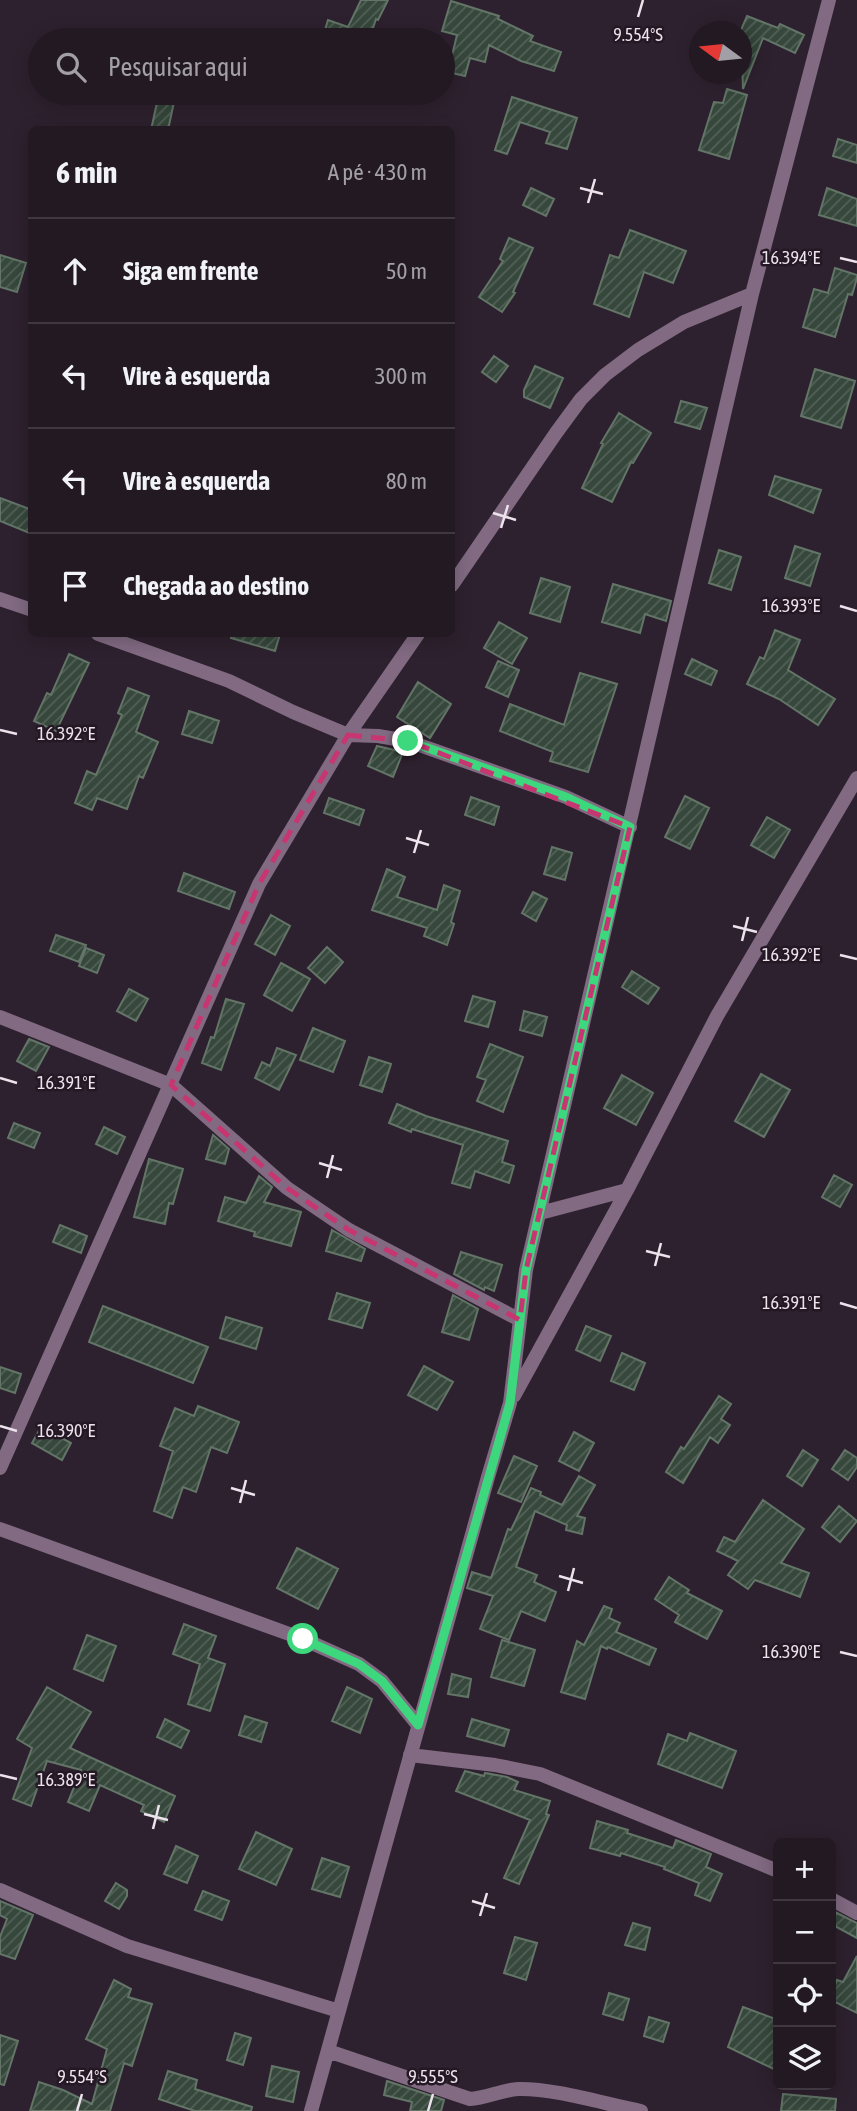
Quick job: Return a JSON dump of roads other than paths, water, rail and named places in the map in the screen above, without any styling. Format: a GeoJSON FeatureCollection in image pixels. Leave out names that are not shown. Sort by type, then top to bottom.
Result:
{"type":"FeatureCollection","features":[{"type":"Feature","properties":{"kind":"street"},"geometry":{"type":"LineString","coordinates":[[311,2111],[510,1403],[526,1270],[752,295],[829,0]]}},
{"type":"Feature","properties":{"kind":"street"},"geometry":{"type":"LineString","coordinates":[[455,581],[556,433],[581,399],[605,375],[638,350],[684,322],[752,295]]}},
{"type":"Feature","properties":{"kind":"street"},"geometry":{"type":"LineString","coordinates":[[0,598],[28,608]]}},
{"type":"Feature","properties":{"kind":"street"},"geometry":{"type":"LineString","coordinates":[[106,637],[229,681],[348,736],[378,736],[408,741],[566,797],[630,827]]}},
{"type":"Feature","properties":{"kind":"street"},"geometry":{"type":"LineString","coordinates":[[0,1468],[259,884],[348,736],[416,637]]}},
{"type":"Feature","properties":{"kind":"street"},"geometry":{"type":"LineString","coordinates":[[510,1403],[627,1190],[717,1016],[857,778]]}},
{"type":"Feature","properties":{"kind":"street"},"geometry":{"type":"LineString","coordinates":[[0,1017],[171,1084],[287,1188],[349,1230],[520,1320]]}},
{"type":"Feature","properties":{"kind":"street"},"geometry":{"type":"LineString","coordinates":[[540,1213],[627,1190]]}},
{"type":"Feature","properties":{"kind":"street"},"geometry":{"type":"LineString","coordinates":[[0,1529],[303,1639],[359,1664],[382,1681],[418,1725]]}},
{"type":"Feature","properties":{"kind":"street"},"geometry":{"type":"LineString","coordinates":[[410,1755],[495,1765],[540,1774],[773,1869]]}},
{"type":"Feature","properties":{"kind":"street"},"geometry":{"type":"LineString","coordinates":[[0,1890],[127,1946],[339,2011]]}},
{"type":"Feature","properties":{"kind":"street"},"geometry":{"type":"LineString","coordinates":[[835,1901],[857,1913]]}},
{"type":"Feature","properties":{"kind":"street"},"geometry":{"type":"LineString","coordinates":[[328,2051],[470,2099],[485,2098],[515,2089],[537,2090],[641,2111]]}}]}
